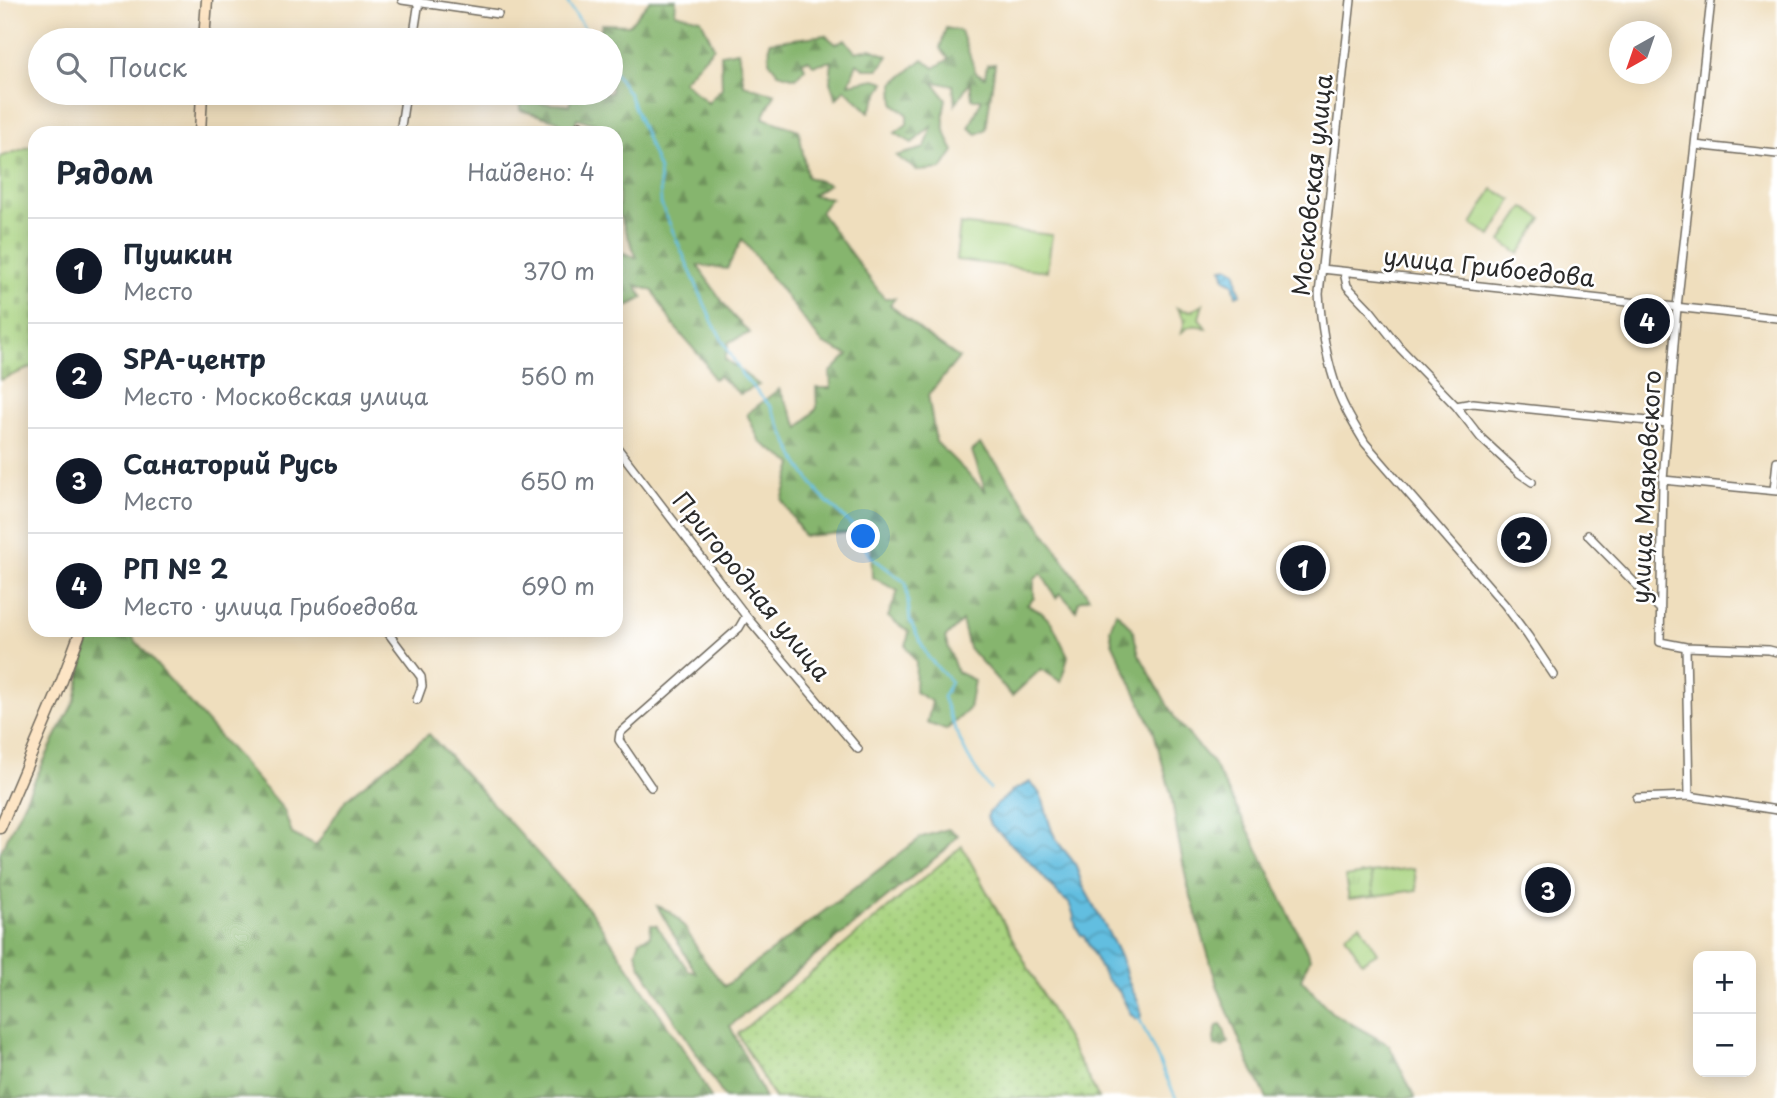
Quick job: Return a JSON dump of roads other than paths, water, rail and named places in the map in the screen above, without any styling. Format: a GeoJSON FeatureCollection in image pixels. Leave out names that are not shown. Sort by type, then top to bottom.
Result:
{"type":"FeatureCollection","features":[{"type":"Feature","properties":{"kind":"street"},"geometry":{"type":"LineString","coordinates":[[205,28],[207,0]]}},
{"type":"Feature","properties":{"kind":"street"},"geometry":{"type":"LineString","coordinates":[[402,0],[498,14]]}},
{"type":"Feature","properties":{"kind":"street","name":"Московская улица"},"geometry":{"type":"LineString","coordinates":[[1351,0],[1319,294],[1320,317],[1334,380],[1365,443],[1505,605],[1554,675]]}},
{"type":"Feature","properties":{"kind":"street","name":"улица Маяковского"},"geometry":{"type":"LineString","coordinates":[[1686,647],[1660,642],[1663,480],[1677,307],[1711,0]]}},
{"type":"Feature","properties":{"kind":"street"},"geometry":{"type":"LineString","coordinates":[[415,28],[419,1]]}},
{"type":"Feature","properties":{"kind":"street"},"geometry":{"type":"LineString","coordinates":[[200,126],[201,105]]}},
{"type":"Feature","properties":{"kind":"street"},"geometry":{"type":"LineString","coordinates":[[401,126],[404,105]]}},
{"type":"Feature","properties":{"kind":"street"},"geometry":{"type":"LineString","coordinates":[[1695,145],[1777,154]]}},
{"type":"Feature","properties":{"kind":"street","name":"улица Грибоедова"},"geometry":{"type":"LineString","coordinates":[[1322,269],[1777,318]]}},
{"type":"Feature","properties":{"kind":"street"},"geometry":{"type":"LineString","coordinates":[[1344,272],[1347,286],[1400,348],[1456,406],[1480,438],[1519,474],[1532,482]]}},
{"type":"Feature","properties":{"kind":"street"},"geometry":{"type":"LineString","coordinates":[[1456,406],[1473,403],[1668,423]]}},
{"type":"Feature","properties":{"kind":"street","name":"Пригородная улица"},"geometry":{"type":"LineString","coordinates":[[623,461],[746,616],[858,749]]}},
{"type":"Feature","properties":{"kind":"street"},"geometry":{"type":"LineString","coordinates":[[1663,480],[1775,491],[1777,461]]}},
{"type":"Feature","properties":{"kind":"street"},"geometry":{"type":"LineString","coordinates":[[1588,535],[1661,610]]}},
{"type":"Feature","properties":{"kind":"street"},"geometry":{"type":"LineString","coordinates":[[651,787],[619,740],[620,733],[739,628],[746,616]]}},
{"type":"Feature","properties":{"kind":"street"},"geometry":{"type":"LineString","coordinates":[[0,828],[78,637]]}},
{"type":"Feature","properties":{"kind":"street"},"geometry":{"type":"LineString","coordinates":[[391,637],[421,677],[422,686],[417,700]]}},
{"type":"Feature","properties":{"kind":"street"},"geometry":{"type":"LineString","coordinates":[[1689,796],[1686,647],[1777,652]]}},
{"type":"Feature","properties":{"kind":"street"},"geometry":{"type":"LineString","coordinates":[[1637,798],[1689,796],[1777,810]]}},
{"type":"Feature","properties":{"kind":"water"},"geometry":{"type":"Polygon","coordinates":[[[1229,267],[1236,271],[1241,294],[1236,296],[1233,283],[1225,279],[1222,268],[1229,267]]]}},
{"type":"Feature","properties":{"kind":"water"},"geometry":{"type":"Polygon","coordinates":[[[1030,782],[1043,801],[1054,835],[1076,866],[1083,886],[1117,950],[1140,1005],[1140,1019],[1130,1013],[1119,991],[1106,979],[1084,936],[1076,927],[1069,903],[990,824],[987,817],[990,811],[1012,791],[1030,782]]]}},
{"type":"Feature","properties":{"kind":"waterway"},"geometry":{"type":"LineString","coordinates":[[566,0],[584,28]]}},
{"type":"Feature","properties":{"kind":"waterway"},"geometry":{"type":"LineString","coordinates":[[623,85],[659,170],[661,204],[713,323],[742,375],[771,407],[798,463],[820,495],[856,529],[869,555],[906,583],[910,621],[928,657],[951,682],[943,697],[968,757],[990,789]]}},
{"type":"Feature","properties":{"kind":"waterway"},"geometry":{"type":"LineString","coordinates":[[1139,1018],[1176,1098]]}},
{"type":"Feature","properties":{"kind":"place","name":"РП № 2"},"geometry":{"type":"Point","coordinates":[1647,321]}},
{"type":"Feature","properties":{"kind":"place","name":"SPA-центр"},"geometry":{"type":"Point","coordinates":[1524,540]}},
{"type":"Feature","properties":{"kind":"place","name":"Пушкин"},"geometry":{"type":"Point","coordinates":[1303,568]}},
{"type":"Feature","properties":{"kind":"place","name":"Санаторий Русь"},"geometry":{"type":"Point","coordinates":[1548,890]}}]}
